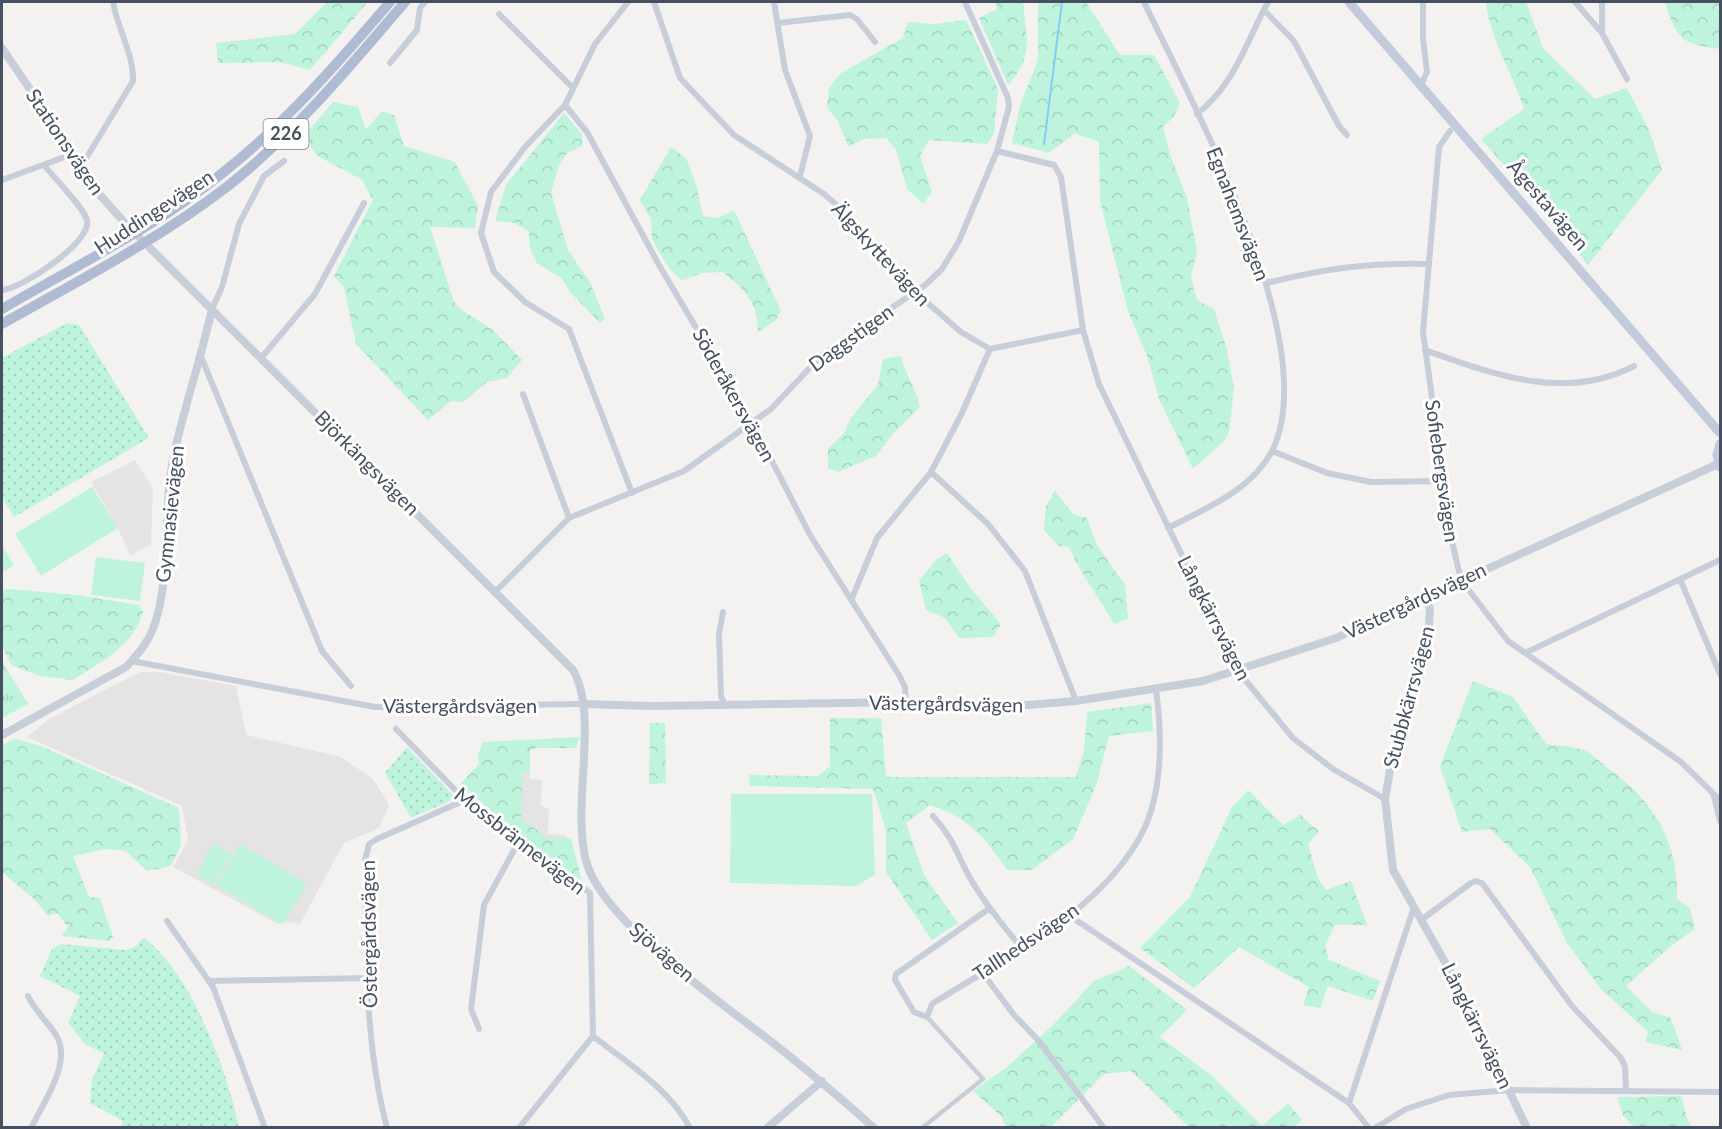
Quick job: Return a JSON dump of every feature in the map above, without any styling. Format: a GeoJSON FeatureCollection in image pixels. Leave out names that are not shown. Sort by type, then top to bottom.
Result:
{"type":"FeatureCollection","features":[{"type":"Feature","properties":{"kind":"main road","name":"Huddingevägen"},"geometry":{"type":"LineString","coordinates":[[2,309],[133,232],[220,175],[272,129],[336,64],[390,2]]}},
{"type":"Feature","properties":{"kind":"main road","name":"Huddingevägen"},"geometry":{"type":"LineString","coordinates":[[2,324],[145,243],[229,185],[283,138],[349,68],[405,2]]}},
{"type":"Feature","properties":{"kind":"main road","name":"Ågestavägen"},"geometry":{"type":"LineString","coordinates":[[1349,2],[1720,433]]}},
{"type":"Feature","properties":{"kind":"main road"},"geometry":{"type":"LineString","coordinates":[[1719,466],[1717,455],[1720,444]]}},
{"type":"Feature","properties":{"kind":"street"},"geometry":{"type":"LineString","coordinates":[[79,170],[133,81],[134,71],[116,21],[113,2]]}},
{"type":"Feature","properties":{"kind":"street"},"geometry":{"type":"LineString","coordinates":[[390,63],[417,30],[420,8],[426,2]]}},
{"type":"Feature","properties":{"kind":"street"},"geometry":{"type":"LineString","coordinates":[[628,2],[595,44],[565,105],[525,147],[491,192],[481,233],[494,272],[525,302],[569,329],[632,493]]}},
{"type":"Feature","properties":{"kind":"street","name":"Älgskyttevägen"},"geometry":{"type":"LineString","coordinates":[[654,2],[680,78],[734,135],[800,176],[847,214],[915,292],[961,332],[990,349]]}},
{"type":"Feature","properties":{"kind":"street"},"geometry":{"type":"LineString","coordinates":[[774,2],[784,70],[810,136],[800,176]]}},
{"type":"Feature","properties":{"kind":"street","name":"Daggstigen"},"geometry":{"type":"LineString","coordinates":[[496,591],[569,518],[677,475],[753,424],[784,397],[822,355],[915,292],[942,269],[958,241],[997,152],[1009,107],[1008,98],[965,2]]}},
{"type":"Feature","properties":{"kind":"street","name":"Egnahemsvägen"},"geometry":{"type":"LineString","coordinates":[[1144,2],[1245,220],[1266,283],[1283,379],[1281,413],[1272,451],[1241,488],[1168,528]]}},
{"type":"Feature","properties":{"kind":"street"},"geometry":{"type":"LineString","coordinates":[[1197,114],[1217,97],[1232,77],[1268,2]]}},
{"type":"Feature","properties":{"kind":"street"},"geometry":{"type":"LineString","coordinates":[[1421,85],[1427,72],[1423,39],[1423,2]]}},
{"type":"Feature","properties":{"kind":"street"},"geometry":{"type":"LineString","coordinates":[[1575,2],[1602,33],[1627,79]]}},
{"type":"Feature","properties":{"kind":"street"},"geometry":{"type":"LineString","coordinates":[[1602,2],[1602,33]]}},
{"type":"Feature","properties":{"kind":"street"},"geometry":{"type":"LineString","coordinates":[[1264,10],[1294,41],[1339,126],[1347,135]]}},
{"type":"Feature","properties":{"kind":"street"},"geometry":{"type":"LineString","coordinates":[[499,14],[572,87]]}},
{"type":"Feature","properties":{"kind":"street"},"geometry":{"type":"LineString","coordinates":[[778,23],[850,15],[857,19],[875,42]]}},
{"type":"Feature","properties":{"kind":"street","name":"Stationsvägen"},"geometry":{"type":"LineString","coordinates":[[2,48],[42,107],[79,170],[133,232]]}},
{"type":"Feature","properties":{"kind":"street","name":"Söderåkersvägen"},"geometry":{"type":"LineString","coordinates":[[565,105],[586,132],[659,265],[753,424],[810,535],[899,675],[905,687],[906,702]]}},
{"type":"Feature","properties":{"kind":"street","name":"Sofiebergsvägen"},"geometry":{"type":"LineString","coordinates":[[1450,131],[1439,147],[1423,332],[1451,537],[1461,580],[1497,629],[1525,653],[1681,762],[1718,798]]}},
{"type":"Feature","properties":{"kind":"street","name":"Långkärrsvägen"},"geometry":{"type":"LineString","coordinates":[[997,152],[1054,165],[1061,177],[1083,330],[1105,399],[1238,671],[1293,738],[1333,769],[1385,799],[1393,870],[1413,910],[1459,987],[1527,1128]]}},
{"type":"Feature","properties":{"kind":"street"},"geometry":{"type":"LineString","coordinates":[[2,180],[70,155]]}},
{"type":"Feature","properties":{"kind":"street","name":"Gymnasievägen"},"geometry":{"type":"LineString","coordinates":[[2,735],[116,673],[132,661],[150,637],[157,616],[172,465],[202,359],[212,309],[222,287],[239,224],[264,176],[284,161]]}},
{"type":"Feature","properties":{"kind":"street"},"geometry":{"type":"LineString","coordinates":[[2,290],[56,262],[80,241],[87,229],[86,217],[44,165]]}},
{"type":"Feature","properties":{"kind":"street"},"geometry":{"type":"LineString","coordinates":[[262,357],[315,294],[364,203]]}},
{"type":"Feature","properties":{"kind":"street","name":"Björkängsvägen"},"geometry":{"type":"LineString","coordinates":[[133,232],[262,357],[573,670],[582,688],[583,704]]}},
{"type":"Feature","properties":{"kind":"street"},"geometry":{"type":"LineString","coordinates":[[1266,283],[1324,269],[1364,264],[1428,264]]}},
{"type":"Feature","properties":{"kind":"street"},"geometry":{"type":"LineString","coordinates":[[852,598],[877,538],[931,472],[961,415],[990,349],[1083,330]]}},
{"type":"Feature","properties":{"kind":"street"},"geometry":{"type":"LineString","coordinates":[[1425,351],[1522,381],[1585,381],[1624,371],[1634,366]]}},
{"type":"Feature","properties":{"kind":"street"},"geometry":{"type":"LineString","coordinates":[[202,359],[322,651],[351,686]]}},
{"type":"Feature","properties":{"kind":"street"},"geometry":{"type":"LineString","coordinates":[[523,394],[569,518]]}},
{"type":"Feature","properties":{"kind":"street"},"geometry":{"type":"LineString","coordinates":[[1272,451],[1327,473],[1371,482],[1444,481]]}},
{"type":"Feature","properties":{"kind":"street","name":"Västergårdsvägen"},"geometry":{"type":"LineString","coordinates":[[132,661],[375,707],[906,702],[1028,705],[1076,701],[1203,681],[1336,638],[1719,466]]}},
{"type":"Feature","properties":{"kind":"street"},"geometry":{"type":"LineString","coordinates":[[931,472],[988,524],[1025,571],[1044,614],[1076,701]]}},
{"type":"Feature","properties":{"kind":"street"},"geometry":{"type":"LineString","coordinates":[[1525,653],[1720,560]]}},
{"type":"Feature","properties":{"kind":"street"},"geometry":{"type":"LineString","coordinates":[[1680,579],[1720,674]]}},
{"type":"Feature","properties":{"kind":"street","name":"Stubbkärrsvägen"},"geometry":{"type":"LineString","coordinates":[[1385,799],[1393,753],[1429,625],[1430,609],[1425,597]]}},
{"type":"Feature","properties":{"kind":"street"},"geometry":{"type":"LineString","coordinates":[[723,612],[719,634],[721,696],[724,703]]}},
{"type":"Feature","properties":{"kind":"street","name":"Tallhedsvägen"},"geometry":{"type":"LineString","coordinates":[[927,1017],[932,1004],[1070,916],[1117,870],[1144,829],[1158,778],[1156,690]]}},
{"type":"Feature","properties":{"kind":"street","name":"Sjövägen"},"geometry":{"type":"LineString","coordinates":[[583,704],[582,839],[588,866],[601,889],[634,931],[822,1081],[874,1128]]}},
{"type":"Feature","properties":{"kind":"street","name":"Mossbrännevägen"},"geometry":{"type":"LineString","coordinates":[[396,729],[465,800],[590,893],[593,1036]]}},
{"type":"Feature","properties":{"kind":"street"},"geometry":{"type":"LineString","coordinates":[[1718,798],[1720,821]]}},
{"type":"Feature","properties":{"kind":"street","name":"Östergårdsvägen"},"geometry":{"type":"LineString","coordinates":[[387,1128],[372,1051],[367,978],[365,860],[369,844],[465,800]]}},
{"type":"Feature","properties":{"kind":"street"},"geometry":{"type":"LineString","coordinates":[[933,816],[950,835],[972,881],[990,908],[1021,947]]}},
{"type":"Feature","properties":{"kind":"street"},"geometry":{"type":"LineString","coordinates":[[479,1029],[471,1009],[482,914],[484,905],[519,841]]}},
{"type":"Feature","properties":{"kind":"street"},"geometry":{"type":"LineString","coordinates":[[1421,920],[1471,883],[1476,880],[1482,883],[1572,1006],[1621,1058],[1625,1067],[1626,1090]]}},
{"type":"Feature","properties":{"kind":"street"},"geometry":{"type":"LineString","coordinates":[[922,1128],[983,1079],[927,1017],[914,1012],[895,981],[896,974],[990,908]]}},
{"type":"Feature","properties":{"kind":"street"},"geometry":{"type":"LineString","coordinates":[[1348,1103],[1413,910]]}},
{"type":"Feature","properties":{"kind":"street"},"geometry":{"type":"LineString","coordinates":[[1070,916],[1348,1103],[1369,1128]]}},
{"type":"Feature","properties":{"kind":"street"},"geometry":{"type":"LineString","coordinates":[[167,921],[210,981],[265,1128]]}},
{"type":"Feature","properties":{"kind":"street"},"geometry":{"type":"LineString","coordinates":[[982,972],[1104,1128]]}},
{"type":"Feature","properties":{"kind":"street"},"geometry":{"type":"LineString","coordinates":[[210,981],[367,978]]}},
{"type":"Feature","properties":{"kind":"street"},"geometry":{"type":"LineString","coordinates":[[28,996],[34,1009],[57,1036],[61,1049],[61,1063],[31,1128]]}},
{"type":"Feature","properties":{"kind":"street"},"geometry":{"type":"LineString","coordinates":[[519,1128],[593,1036],[647,1078],[685,1117],[690,1128]]}},
{"type":"Feature","properties":{"kind":"street"},"geometry":{"type":"LineString","coordinates":[[767,1128],[822,1081]]}},
{"type":"Feature","properties":{"kind":"street"},"geometry":{"type":"LineString","coordinates":[[1375,1128],[1406,1109],[1437,1097],[1509,1090],[1720,1092]]}},
{"type":"Feature","properties":{"kind":"shaded area"},"geometry":{"type":"Polygon","coordinates":[[[135,460],[153,488],[151,544],[130,556],[118,528],[91,482],[135,460]]]}},
{"type":"Feature","properties":{"kind":"shaded area"},"geometry":{"type":"Polygon","coordinates":[[[140,672],[159,672],[236,686],[246,735],[341,757],[373,779],[389,805],[379,828],[344,843],[300,924],[287,922],[278,924],[173,867],[188,840],[182,806],[27,737],[49,719],[140,672]]]}},
{"type":"Feature","properties":{"kind":"shaded area"},"geometry":{"type":"Polygon","coordinates":[[[530,751],[530,779],[542,780],[541,805],[549,810],[548,834],[566,835],[578,866],[484,805],[530,751]]]}},
{"type":"Feature","properties":{"kind":"green space"},"geometry":{"type":"Polygon","coordinates":[[[327,2],[368,2],[310,70],[280,62],[218,63],[216,43],[295,34],[327,2]]]}},
{"type":"Feature","properties":{"kind":"green space"},"geometry":{"type":"Polygon","coordinates":[[[996,2],[1023,2],[1027,46],[1022,64],[1008,85],[979,18],[997,9],[996,2]]]}},
{"type":"Feature","properties":{"kind":"green space"},"geometry":{"type":"Polygon","coordinates":[[[1038,2],[1086,2],[1120,55],[1154,55],[1180,103],[1173,118],[1163,126],[1170,155],[1187,198],[1197,252],[1191,277],[1197,300],[1214,309],[1227,349],[1234,389],[1229,432],[1225,440],[1193,469],[1159,399],[1147,356],[1128,311],[1100,201],[1099,142],[1075,133],[1049,153],[1012,143],[1020,105],[1038,60],[1038,2]]]}},
{"type":"Feature","properties":{"kind":"green space"},"geometry":{"type":"Polygon","coordinates":[[[1486,2],[1526,2],[1543,48],[1595,99],[1627,88],[1649,130],[1662,170],[1588,265],[1576,250],[1571,233],[1554,209],[1527,192],[1481,139],[1524,109],[1496,42],[1486,2]]]}},
{"type":"Feature","properties":{"kind":"green space"},"geometry":{"type":"Polygon","coordinates":[[[1665,2],[1720,2],[1720,49],[1697,45],[1682,38],[1673,25],[1665,2]]]}},
{"type":"Feature","properties":{"kind":"green space"},"geometry":{"type":"Polygon","coordinates":[[[966,20],[998,89],[994,134],[987,144],[929,140],[920,156],[932,192],[923,204],[907,189],[896,149],[886,138],[863,139],[849,147],[837,120],[827,107],[829,88],[841,73],[903,38],[908,22],[935,24],[966,20]]]}},
{"type":"Feature","properties":{"kind":"green space"},"geometry":{"type":"Polygon","coordinates":[[[333,102],[358,107],[366,129],[382,111],[394,115],[404,146],[455,162],[478,206],[475,228],[430,227],[454,302],[460,309],[493,330],[522,360],[507,378],[487,382],[463,402],[451,401],[428,420],[356,344],[344,287],[334,276],[373,200],[362,180],[316,155],[304,136],[333,102]]]}},
{"type":"Feature","properties":{"kind":"green space"},"geometry":{"type":"Polygon","coordinates":[[[564,113],[582,134],[582,146],[567,153],[558,168],[551,193],[568,250],[590,282],[605,319],[600,323],[570,292],[562,279],[537,263],[530,249],[529,232],[515,223],[495,221],[506,185],[564,113]]]}},
{"type":"Feature","properties":{"kind":"green space"},"geometry":{"type":"Polygon","coordinates":[[[671,147],[686,158],[696,184],[703,216],[717,218],[734,210],[781,311],[775,321],[758,332],[753,304],[744,291],[731,279],[723,272],[701,273],[682,281],[668,267],[652,239],[651,219],[640,200],[671,147]]]}},
{"type":"Feature","properties":{"kind":"green space"},"geometry":{"type":"Polygon","coordinates":[[[67,323],[79,325],[149,438],[14,517],[2,497],[2,358],[67,323]]]}},
{"type":"Feature","properties":{"kind":"green space"},"geometry":{"type":"Polygon","coordinates":[[[901,356],[920,407],[892,435],[876,456],[838,472],[828,468],[828,449],[845,432],[850,419],[878,385],[883,359],[901,356]]]}},
{"type":"Feature","properties":{"kind":"green space"},"geometry":{"type":"Polygon","coordinates":[[[92,487],[118,528],[41,576],[15,534],[92,487]]]}},
{"type":"Feature","properties":{"kind":"green space"},"geometry":{"type":"Polygon","coordinates":[[[1055,491],[1073,514],[1087,518],[1097,545],[1125,585],[1128,619],[1114,624],[1069,547],[1059,546],[1044,530],[1046,506],[1055,491]]]}},
{"type":"Feature","properties":{"kind":"green space"},"geometry":{"type":"Polygon","coordinates":[[[2,545],[14,565],[2,573],[2,545]]]}},
{"type":"Feature","properties":{"kind":"green space"},"geometry":{"type":"Polygon","coordinates":[[[947,553],[971,589],[1001,624],[993,637],[959,638],[945,618],[926,610],[919,580],[936,560],[947,553]]]}},
{"type":"Feature","properties":{"kind":"green space"},"geometry":{"type":"Polygon","coordinates":[[[96,557],[145,563],[140,601],[91,595],[96,557]]]}},
{"type":"Feature","properties":{"kind":"green space"},"geometry":{"type":"Polygon","coordinates":[[[2,590],[76,595],[139,605],[143,612],[139,624],[124,644],[73,680],[40,676],[11,665],[2,646],[2,590]]]}},
{"type":"Feature","properties":{"kind":"green space"},"geometry":{"type":"Polygon","coordinates":[[[2,661],[28,704],[2,718],[2,661]]]}},
{"type":"Feature","properties":{"kind":"green space"},"geometry":{"type":"Polygon","coordinates":[[[1473,681],[1513,697],[1546,744],[1579,749],[1593,756],[1639,795],[1661,825],[1674,860],[1677,899],[1690,908],[1695,929],[1672,945],[1626,986],[1652,1012],[1671,1018],[1682,1050],[1645,1042],[1648,1032],[1601,989],[1567,943],[1530,867],[1490,829],[1462,832],[1440,766],[1473,681]]]}},
{"type":"Feature","properties":{"kind":"green space"},"geometry":{"type":"Polygon","coordinates":[[[1151,703],[1153,731],[1109,736],[1096,786],[1073,839],[1032,870],[1007,870],[991,847],[975,830],[944,810],[930,805],[906,823],[924,875],[958,923],[932,940],[886,872],[886,830],[873,789],[750,786],[749,775],[818,776],[830,766],[830,718],[881,718],[886,777],[1076,777],[1084,751],[1087,712],[1151,703]]]}},
{"type":"Feature","properties":{"kind":"green space"},"geometry":{"type":"Polygon","coordinates":[[[650,723],[665,723],[666,783],[649,784],[650,723]]]}},
{"type":"Feature","properties":{"kind":"green space"},"geometry":{"type":"Polygon","coordinates":[[[580,737],[576,748],[535,748],[530,751],[530,773],[522,773],[521,819],[550,839],[571,838],[582,881],[526,841],[460,784],[479,764],[478,754],[483,742],[580,737]]]}},
{"type":"Feature","properties":{"kind":"green space"},"geometry":{"type":"Polygon","coordinates":[[[15,739],[41,746],[179,808],[181,845],[171,866],[147,871],[126,851],[106,849],[73,856],[89,897],[100,898],[113,937],[109,941],[62,936],[68,927],[57,913],[48,916],[34,899],[2,872],[2,745],[15,739]]]}},
{"type":"Feature","properties":{"kind":"green space"},"geometry":{"type":"Polygon","coordinates":[[[407,747],[456,798],[411,818],[385,773],[407,747]]]}},
{"type":"Feature","properties":{"kind":"green space"},"geometry":{"type":"Polygon","coordinates":[[[1248,790],[1283,825],[1300,815],[1319,831],[1308,844],[1318,878],[1326,890],[1351,881],[1367,925],[1335,925],[1325,945],[1329,960],[1380,981],[1373,1001],[1328,986],[1320,1008],[1303,1005],[1309,987],[1239,947],[1194,988],[1140,948],[1190,897],[1232,807],[1248,790]]]}},
{"type":"Feature","properties":{"kind":"green space"},"geometry":{"type":"Polygon","coordinates":[[[731,794],[872,794],[875,875],[856,886],[730,883],[731,794]]]}},
{"type":"Feature","properties":{"kind":"green space"},"geometry":{"type":"Polygon","coordinates":[[[214,843],[231,855],[213,885],[196,875],[214,843]]]}},
{"type":"Feature","properties":{"kind":"green space"},"geometry":{"type":"Polygon","coordinates":[[[240,844],[307,884],[285,921],[279,923],[216,885],[240,844]]]}},
{"type":"Feature","properties":{"kind":"green space"},"geometry":{"type":"Polygon","coordinates":[[[144,938],[177,974],[192,998],[205,1024],[226,1079],[239,1127],[121,1127],[123,1121],[90,1103],[92,1080],[104,1053],[86,1045],[68,1023],[80,996],[40,976],[52,949],[61,944],[126,950],[134,947],[144,938]]]}},
{"type":"Feature","properties":{"kind":"green space"},"geometry":{"type":"Polygon","coordinates":[[[1129,966],[1187,1010],[1160,1037],[1211,1075],[1262,1126],[1288,1103],[1302,1120],[1294,1127],[1189,1127],[1131,1071],[1104,1074],[1051,1127],[1006,1127],[1001,1116],[973,1091],[1007,1067],[1052,1026],[1094,981],[1129,966]]]}},
{"type":"Feature","properties":{"kind":"green space"},"geometry":{"type":"Polygon","coordinates":[[[1681,1096],[1688,1121],[1693,1127],[1634,1127],[1623,1115],[1617,1097],[1681,1096]]]}},
{"type":"Feature","properties":{"kind":"waterway"},"geometry":{"type":"LineString","coordinates":[[1044,144],[1062,2]]}}]}
